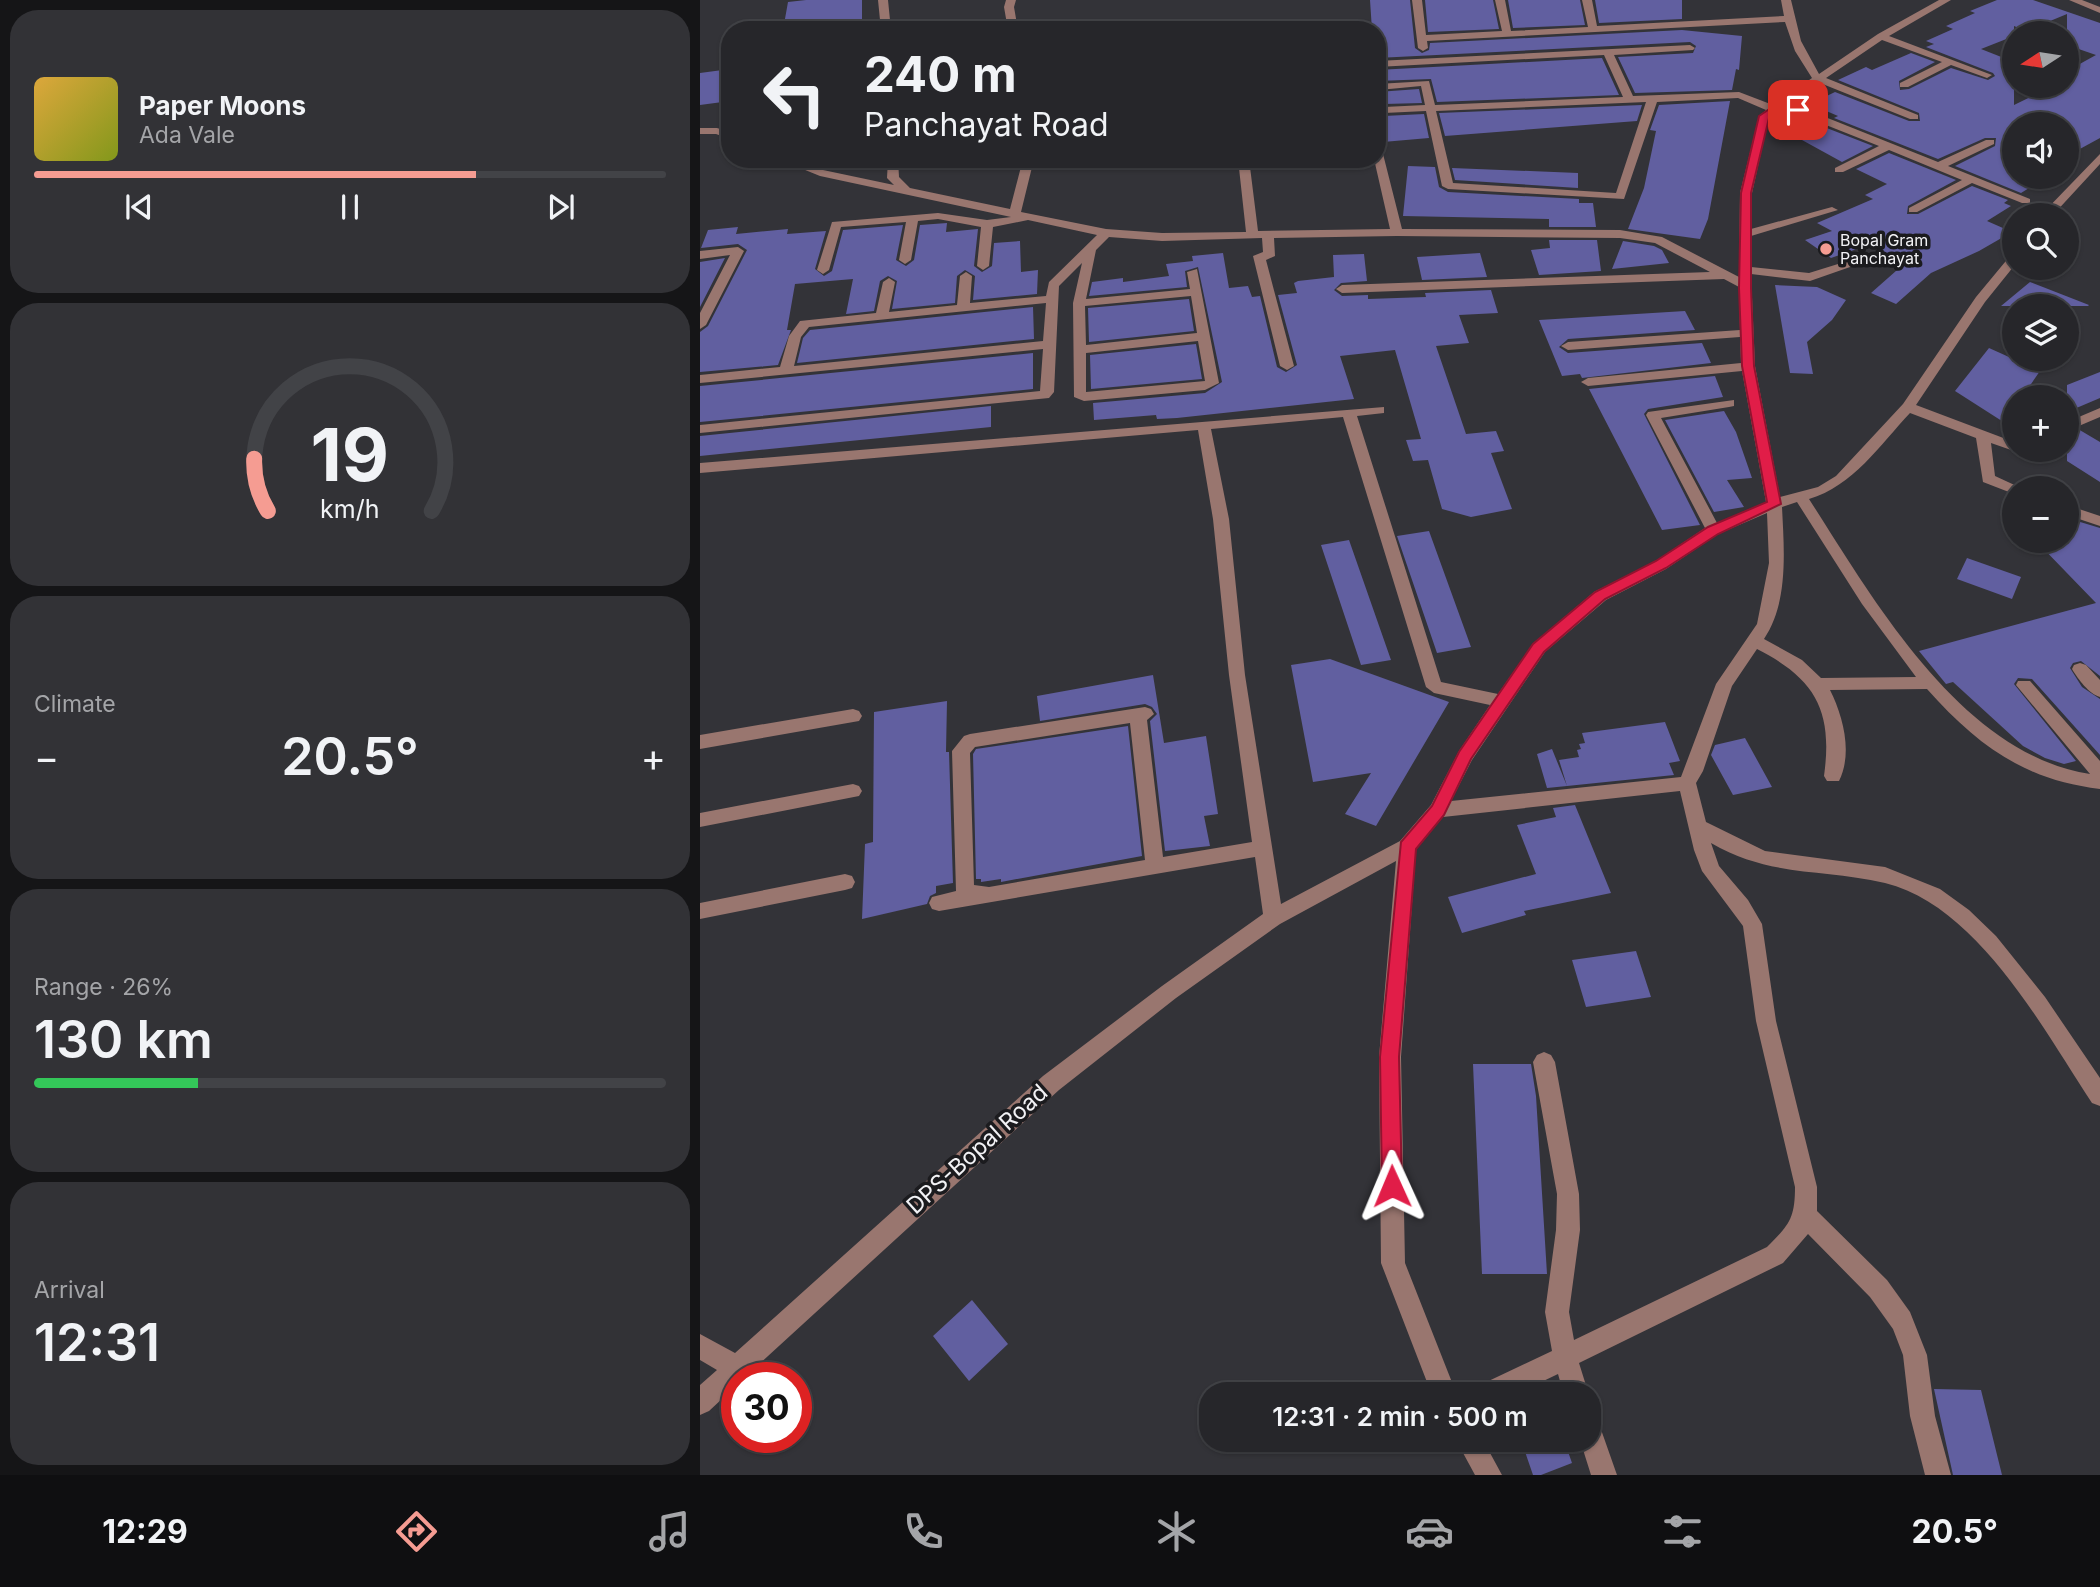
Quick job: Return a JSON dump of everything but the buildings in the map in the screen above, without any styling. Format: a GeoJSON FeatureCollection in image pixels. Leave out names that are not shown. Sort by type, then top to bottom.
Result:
{"type":"FeatureCollection","features":[{"type":"Feature","properties":{"kind":"street"},"geometry":{"type":"LineString","coordinates":[[883,0],[885,21]]}},
{"type":"Feature","properties":{"kind":"street"},"geometry":{"type":"LineString","coordinates":[[1011,0],[1009,7],[1011,21]]}},
{"type":"Feature","properties":{"kind":"street"},"geometry":{"type":"LineString","coordinates":[[1417,0],[1424,55]]}},
{"type":"Feature","properties":{"kind":"street"},"geometry":{"type":"LineString","coordinates":[[1500,0],[1507,34]]}},
{"type":"Feature","properties":{"kind":"street"},"geometry":{"type":"LineString","coordinates":[[1587,0],[1593,30]]}},
{"type":"Feature","properties":{"kind":"street"},"geometry":{"type":"LineString","coordinates":[[1786,0],[1789,19],[1801,54],[1817,78],[1914,117]]}},
{"type":"Feature","properties":{"kind":"street"},"geometry":{"type":"LineString","coordinates":[[1438,810],[1672,786],[1687,782],[1694,771],[1724,684],[1765,625],[1777,563],[1774,504],[1748,366],[1745,285],[1746,193],[1764,116],[1881,36],[1946,0]]}},
{"type":"Feature","properties":{"kind":"street"},"geometry":{"type":"LineString","coordinates":[[2074,0],[2100,10]]}},
{"type":"Feature","properties":{"kind":"street"},"geometry":{"type":"LineString","coordinates":[[1422,38],[1789,19]]}},
{"type":"Feature","properties":{"kind":"street"},"geometry":{"type":"LineString","coordinates":[[1881,36],[1987,75]]}},
{"type":"Feature","properties":{"kind":"street"},"geometry":{"type":"LineString","coordinates":[[1386,64],[1690,48]]}},
{"type":"Feature","properties":{"kind":"street"},"geometry":{"type":"LineString","coordinates":[[1608,53],[1629,98]]}},
{"type":"Feature","properties":{"kind":"street"},"geometry":{"type":"LineString","coordinates":[[1904,85],[1950,62]]}},
{"type":"Feature","properties":{"kind":"street"},"geometry":{"type":"LineString","coordinates":[[1386,86],[1425,83],[1448,186],[1620,197],[1653,97]]}},
{"type":"Feature","properties":{"kind":"street"},"geometry":{"type":"LineString","coordinates":[[1386,110],[1739,95],[1888,146],[2026,201]]}},
{"type":"Feature","properties":{"kind":"street"},"geometry":{"type":"LineString","coordinates":[[700,131],[721,133]]}},
{"type":"Feature","properties":{"kind":"street"},"geometry":{"type":"LineString","coordinates":[[700,141],[721,141]]}},
{"type":"Feature","properties":{"kind":"street"},"geometry":{"type":"LineString","coordinates":[[1939,166],[1990,142]]}},
{"type":"Feature","properties":{"kind":"street"},"geometry":{"type":"LineString","coordinates":[[1839,170],[1888,146]]}},
{"type":"Feature","properties":{"kind":"street"},"geometry":{"type":"LineString","coordinates":[[2058,203],[2100,157]]}},
{"type":"Feature","properties":{"kind":"street"},"geometry":{"type":"LineString","coordinates":[[807,168],[1106,233],[1162,237],[1397,232],[1620,234],[1658,240],[1745,285]]}},
{"type":"Feature","properties":{"kind":"street"},"geometry":{"type":"LineString","coordinates":[[893,168],[893,178],[905,190]]}},
{"type":"Feature","properties":{"kind":"street"},"geometry":{"type":"LineString","coordinates":[[1015,212],[1027,168]]}},
{"type":"Feature","properties":{"kind":"street"},"geometry":{"type":"LineString","coordinates":[[1244,168],[1252,234]]}},
{"type":"Feature","properties":{"kind":"street"},"geometry":{"type":"LineString","coordinates":[[1381,168],[1397,232]]}},
{"type":"Feature","properties":{"kind":"street"},"geometry":{"type":"LineString","coordinates":[[1913,211],[1972,179]]}},
{"type":"Feature","properties":{"kind":"street"},"geometry":{"type":"LineString","coordinates":[[1746,234],[1832,210]]}},
{"type":"Feature","properties":{"kind":"street"},"geometry":{"type":"LineString","coordinates":[[823,270],[836,224],[938,216],[987,225],[1031,216]]}},
{"type":"Feature","properties":{"kind":"street"},"geometry":{"type":"LineString","coordinates":[[905,260],[913,218]]}},
{"type":"Feature","properties":{"kind":"street"},"geometry":{"type":"LineString","coordinates":[[983,266],[987,225]]}},
{"type":"Feature","properties":{"kind":"street"},"geometry":{"type":"LineString","coordinates":[[700,429],[1044,395],[1047,392],[1050,299],[1056,279],[1091,251],[1106,233]]}},
{"type":"Feature","properties":{"kind":"street"},"geometry":{"type":"LineString","coordinates":[[1268,234],[1269,256],[1259,256],[1287,366]]}},
{"type":"Feature","properties":{"kind":"street"},"geometry":{"type":"LineString","coordinates":[[700,254],[738,251],[700,325]]}},
{"type":"Feature","properties":{"kind":"street"},"geometry":{"type":"LineString","coordinates":[[1091,251],[1079,303],[1079,394],[1084,397],[1205,386],[1212,383],[1193,272]]}},
{"type":"Feature","properties":{"kind":"street"},"geometry":{"type":"LineString","coordinates":[[1745,270],[1810,276],[1867,260]]}},
{"type":"Feature","properties":{"kind":"street"},"geometry":{"type":"LineString","coordinates":[[1440,1382],[1393,1264],[1390,1057],[1407,846],[1438,810],[1465,756],[1500,701],[1539,648],[1600,596],[1661,565],[1713,530],[1774,504],[1823,490],[1841,479],[1908,407],[1980,300],[2002,273]]}},
{"type":"Feature","properties":{"kind":"street"},"geometry":{"type":"LineString","coordinates":[[1342,289],[1728,275]]}},
{"type":"Feature","properties":{"kind":"street"},"geometry":{"type":"LineString","coordinates":[[963,308],[966,276]]}},
{"type":"Feature","properties":{"kind":"street"},"geometry":{"type":"LineString","coordinates":[[882,315],[889,282]]}},
{"type":"Feature","properties":{"kind":"street"},"geometry":{"type":"LineString","coordinates":[[1079,303],[1196,292]]}},
{"type":"Feature","properties":{"kind":"street"},"geometry":{"type":"LineString","coordinates":[[786,371],[794,336],[805,324],[1050,299]]}},
{"type":"Feature","properties":{"kind":"street"},"geometry":{"type":"LineString","coordinates":[[1568,346],[1747,333]]}},
{"type":"Feature","properties":{"kind":"street"},"geometry":{"type":"LineString","coordinates":[[1079,350],[1204,336]]}},
{"type":"Feature","properties":{"kind":"street"},"geometry":{"type":"LineString","coordinates":[[700,379],[1049,344]]}},
{"type":"Feature","properties":{"kind":"street"},"geometry":{"type":"LineString","coordinates":[[1588,382],[1748,366]]}},
{"type":"Feature","properties":{"kind":"street"},"geometry":{"type":"LineString","coordinates":[[1713,530],[1653,415],[1729,403]]}},
{"type":"Feature","properties":{"kind":"street"},"geometry":{"type":"LineString","coordinates":[[1908,407],[2002,442]]}},
{"type":"Feature","properties":{"kind":"street"},"geometry":{"type":"LineString","coordinates":[[700,468],[1379,410]]}},
{"type":"Feature","properties":{"kind":"street"},"geometry":{"type":"LineString","coordinates":[[2079,422],[2100,412]]}},
{"type":"Feature","properties":{"kind":"street"},"geometry":{"type":"LineString","coordinates":[[1349,413],[1434,687],[1500,701]]}},
{"type":"Feature","properties":{"kind":"street"},"geometry":{"type":"LineString","coordinates":[[1204,426],[1221,519],[1237,675],[1273,918]]}},
{"type":"Feature","properties":{"kind":"street"},"geometry":{"type":"LineString","coordinates":[[1983,434],[1988,479],[2002,484]]}},
{"type":"Feature","properties":{"kind":"street"},"geometry":{"type":"LineString","coordinates":[[1801,497],[1851,575],[1933,683],[1976,730],[2010,754],[2042,770],[2100,782]]}},
{"type":"Feature","properties":{"kind":"street"},"geometry":{"type":"LineString","coordinates":[[2079,514],[2100,521]]}},
{"type":"Feature","properties":{"kind":"street"},"geometry":{"type":"LineString","coordinates":[[1755,641],[1782,653],[1802,667],[1817,684],[1834,715],[1839,735],[1833,776]]}},
{"type":"Feature","properties":{"kind":"street"},"geometry":{"type":"LineString","coordinates":[[2080,669],[2100,691]]}},
{"type":"Feature","properties":{"kind":"street"},"geometry":{"type":"LineString","coordinates":[[1817,684],[1933,683]]}},
{"type":"Feature","properties":{"kind":"street"},"geometry":{"type":"LineString","coordinates":[[2024,685],[2100,773]]}},
{"type":"Feature","properties":{"kind":"street"},"geometry":{"type":"LineString","coordinates":[[975,895],[965,889],[963,877],[961,751],[970,741],[1141,715],[1155,866]]}},
{"type":"Feature","properties":{"kind":"street"},"geometry":{"type":"LineString","coordinates":[[700,742],[853,716]]}},
{"type":"Feature","properties":{"kind":"street"},"geometry":{"type":"LineString","coordinates":[[1514,1382],[1775,1255],[1794,1236],[1806,1216],[1806,1187],[1766,1021],[1757,944],[1741,906],[1712,871],[1703,850],[1687,782]]}},
{"type":"Feature","properties":{"kind":"street"},"geometry":{"type":"LineString","coordinates":[[700,820],[853,791]]}},
{"type":"Feature","properties":{"kind":"street"},"geometry":{"type":"LineString","coordinates":[[1698,827],[1740,850],[1765,859],[1860,870],[1902,880],[1938,898],[1973,925],[2014,974],[2100,1096]]}},
{"type":"Feature","properties":{"kind":"street","name":"DPS-Bopal Road"},"geometry":{"type":"LineString","coordinates":[[741,1362],[1051,1083],[1169,992],[1273,918],[1407,846]]}},
{"type":"Feature","properties":{"kind":"street"},"geometry":{"type":"LineString","coordinates":[[939,903],[1263,848]]}},
{"type":"Feature","properties":{"kind":"street"},"geometry":{"type":"LineString","coordinates":[[700,911],[845,882]]}},
{"type":"Feature","properties":{"kind":"street"},"geometry":{"type":"LineString","coordinates":[[1544,1062],[1568,1194],[1568,1230],[1557,1312],[1564,1358],[1572,1382]]}},
{"type":"Feature","properties":{"kind":"street"},"geometry":{"type":"LineString","coordinates":[[1806,1216],[1884,1297],[1906,1329],[1917,1362],[1921,1406],[1938,1475]]}},
{"type":"Feature","properties":{"kind":"street"},"geometry":{"type":"LineString","coordinates":[[700,1346],[727,1362]]}},
{"type":"Feature","properties":{"kind":"street","name":"DPS-Bopal Road"},"geometry":{"type":"LineString","coordinates":[[700,1402],[721,1381]]}},
{"type":"Feature","properties":{"kind":"street"},"geometry":{"type":"LineString","coordinates":[[1476,1452],[1489,1475]]}},
{"type":"Feature","properties":{"kind":"street"},"geometry":{"type":"LineString","coordinates":[[1596,1452],[1604,1475]]}},
{"type":"Feature","properties":{"kind":"place","name":"Bopal Gram Panchayat"},"geometry":{"type":"Point","coordinates":[1826,249]}},
{"type":"Feature","properties":{"kind":"route"},"geometry":{"type":"LineString","coordinates":[[1392,1186],[1390,1057],[1407,846],[1438,810],[1465,756],[1500,701],[1539,648],[1600,596],[1661,565],[1713,530],[1774,504],[1748,366],[1746,193],[1764,116],[1781,103],[1798,110]]}}]}
